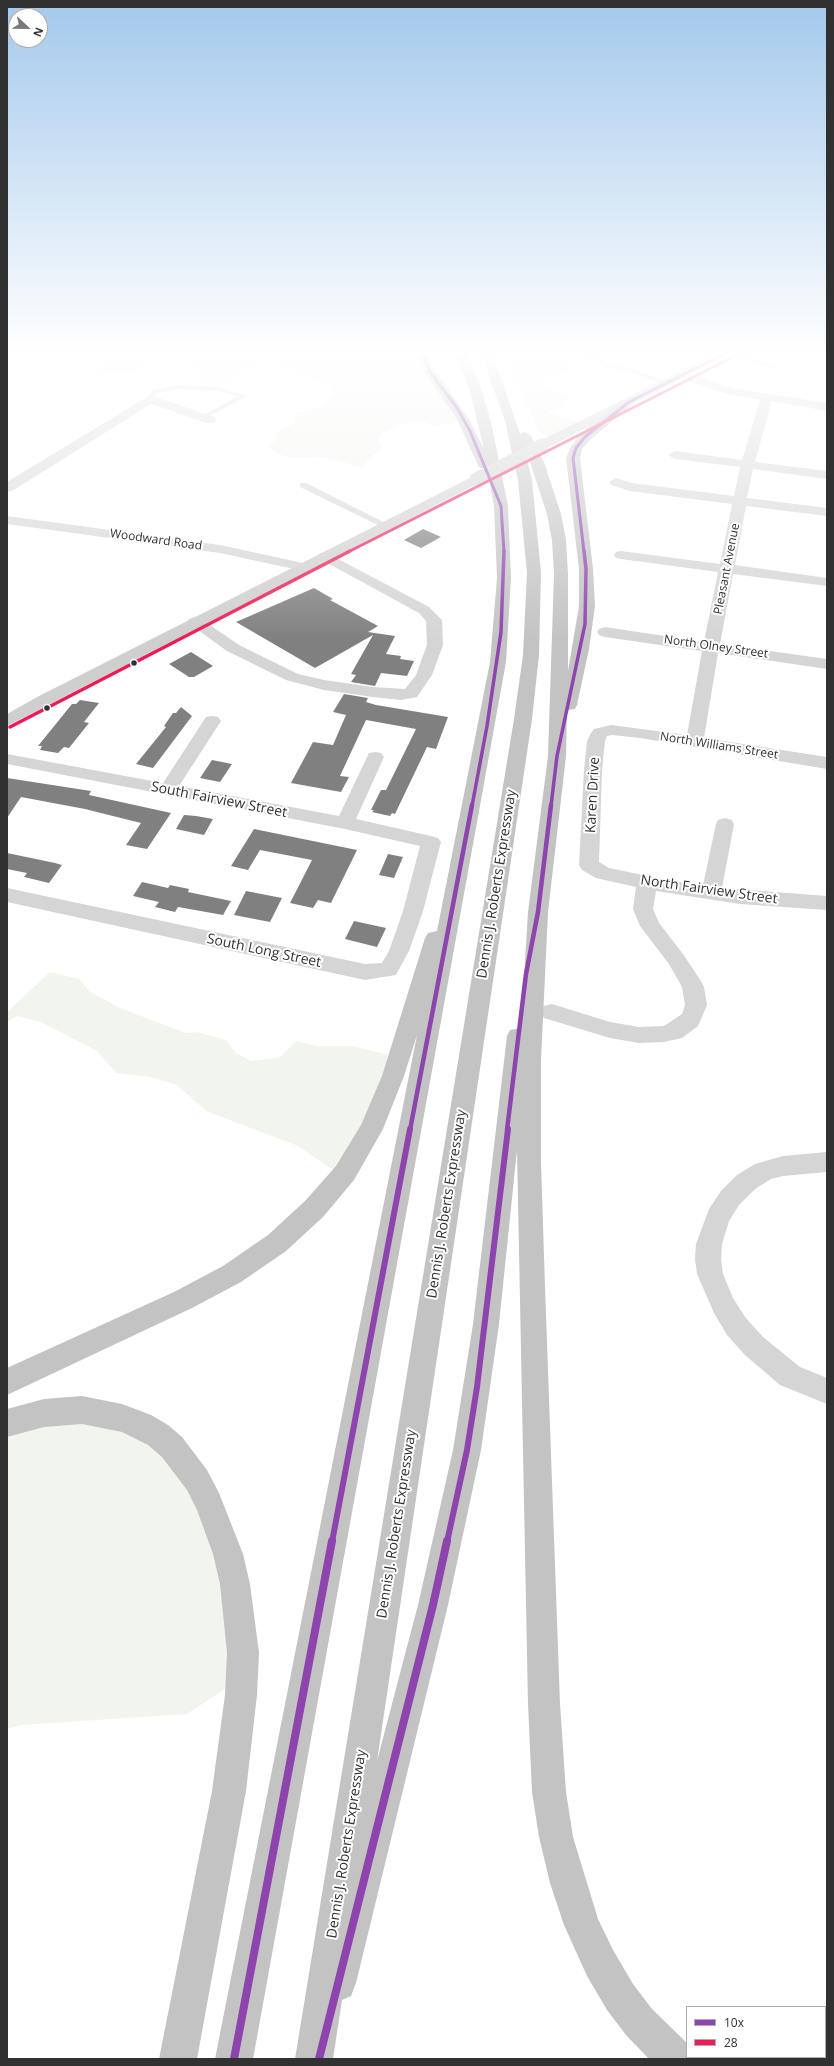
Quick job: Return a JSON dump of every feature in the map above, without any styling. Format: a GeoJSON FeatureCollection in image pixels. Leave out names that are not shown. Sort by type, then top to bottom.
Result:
{"type":"FeatureCollection","features":[{"type":"Feature","properties":{"kind":"highway"},"geometry":{"type":"LineString","coordinates":[[477,447],[501,506]]}},
{"type":"Feature","properties":{"kind":"highway"},"geometry":{"type":"LineString","coordinates":[[234,2059],[499,654],[504,578],[501,506],[490,447]]}},
{"type":"Feature","properties":{"kind":"highway","name":"Dennis J. Roberts Expressway"},"geometry":{"type":"LineString","coordinates":[[314,2059],[527,686],[534,613],[533,547],[525,480],[517,447]]}},
{"type":"Feature","properties":{"kind":"highway"},"geometry":{"type":"LineString","coordinates":[[529,447],[537,462],[554,514],[559,540],[561,639],[557,756],[538,912],[530,1060],[529,1162],[544,1704],[549,1792],[556,1837],[568,1883],[582,1924],[600,1964],[620,1997],[639,2022],[676,2059]]}},
{"type":"Feature","properties":{"kind":"highway"},"geometry":{"type":"LineString","coordinates":[[557,756],[581,649],[587,606],[586,569],[573,468],[573,458],[576,447]]}},
{"type":"Feature","properties":{"kind":"highway"},"geometry":{"type":"LineString","coordinates":[[7,1382],[183,1300],[232,1274],[277,1243],[298,1225],[331,1191],[359,1151],[383,1101],[393,1076],[417,991],[461,859]]}},
{"type":"Feature","properties":{"kind":"highway"},"geometry":{"type":"LineString","coordinates":[[319,2059],[433,1605],[467,1450],[487,1317],[522,1000],[530,948],[538,912]]}},
{"type":"Feature","properties":{"kind":"highway"},"geometry":{"type":"LineString","coordinates":[[7,1423],[44,1413],[82,1410],[122,1418],[152,1432],[172,1447],[197,1480],[209,1503],[228,1554],[235,1584],[240,1617],[242,1653],[241,1695],[229,1791],[178,2059]]}},
{"type":"Feature","properties":{"kind":"main road"},"geometry":{"type":"LineString","coordinates":[[7,721],[195,622],[537,447]]}},
{"type":"Feature","properties":{"kind":"street"},"geometry":{"type":"LineString","coordinates":[[7,488],[72,447]]}},
{"type":"Feature","properties":{"kind":"street","name":"Pleasant Avenue"},"geometry":{"type":"LineString","coordinates":[[695,742],[703,688],[726,568],[741,501],[747,465],[752,447]]}},
{"type":"Feature","properties":{"kind":"street"},"geometry":{"type":"LineString","coordinates":[[675,455],[827,475]]}},
{"type":"Feature","properties":{"kind":"street"},"geometry":{"type":"LineString","coordinates":[[616,482],[630,487],[827,512]]}},
{"type":"Feature","properties":{"kind":"street","name":"Woodward Road"},"geometry":{"type":"LineString","coordinates":[[7,520],[68,527],[220,549],[303,567]]}},
{"type":"Feature","properties":{"kind":"street"},"geometry":{"type":"LineString","coordinates":[[621,554],[827,582]]}},
{"type":"Feature","properties":{"kind":"street"},"geometry":{"type":"LineString","coordinates":[[195,622],[233,648],[292,677],[324,685],[374,692],[407,694],[415,689],[424,675],[435,645],[434,620],[424,610],[325,556]]}},
{"type":"Feature","properties":{"kind":"street","name":"North Olney Street"},"geometry":{"type":"LineString","coordinates":[[605,632],[827,664]]}},
{"type":"Feature","properties":{"kind":"street"},"geometry":{"type":"LineString","coordinates":[[167,790],[212,721]]}},
{"type":"Feature","properties":{"kind":"street","name":"North Williams Street"},"geometry":{"type":"LineString","coordinates":[[611,730],[827,763]]}},
{"type":"Feature","properties":{"kind":"street","name":"Karen Drive"},"geometry":{"type":"LineString","coordinates":[[592,868],[589,865],[593,770],[596,741],[600,734],[611,730]]}},
{"type":"Feature","properties":{"kind":"street"},"geometry":{"type":"LineString","coordinates":[[345,823],[375,757]]}},
{"type":"Feature","properties":{"kind":"street","name":"South Fairview Street"},"geometry":{"type":"LineString","coordinates":[[7,759],[345,823],[431,842]]}},
{"type":"Feature","properties":{"kind":"street"},"geometry":{"type":"LineString","coordinates":[[712,893],[726,824]]}},
{"type":"Feature","properties":{"kind":"street","name":"South Long Street"},"geometry":{"type":"LineString","coordinates":[[7,895],[226,943],[365,972],[375,972],[389,970],[399,951],[413,911],[431,842]]}},
{"type":"Feature","properties":{"kind":"street","name":"North Fairview Street"},"geometry":{"type":"LineString","coordinates":[[592,868],[602,873],[712,893],[740,897],[827,903]]}},
{"type":"Feature","properties":{"kind":"street"},"geometry":{"type":"LineString","coordinates":[[552,1012],[610,1030],[639,1035],[674,1032],[690,1020],[696,1005],[693,987],[676,959],[650,926],[643,909],[647,882]]}},
{"type":"Feature","properties":{"kind":"street"},"geometry":{"type":"LineString","coordinates":[[827,1162],[784,1166],[764,1172],[746,1182],[730,1198],[718,1217],[709,1244],[708,1259],[710,1274],[723,1305],[736,1326],[759,1350],[790,1376],[827,1391]]}},
{"type":"Feature","properties":{"kind":"lane"},"geometry":{"type":"LineString","coordinates":[[303,485],[384,525]]}},
{"type":"Feature","properties":{"kind":"shaded area"},"geometry":{"type":"Polygon","coordinates":[[[269,447],[382,447],[361,467],[323,457],[291,458],[275,453],[269,447]]]}},
{"type":"Feature","properties":{"kind":"shaded area"},"geometry":{"type":"Polygon","coordinates":[[[50,972],[79,979],[90,992],[120,1008],[186,1033],[197,1032],[226,1040],[236,1053],[251,1061],[279,1058],[296,1041],[317,1046],[352,1046],[393,1056],[380,1095],[335,1171],[298,1146],[206,1111],[177,1085],[151,1077],[116,1073],[97,1051],[41,1022],[17,1016],[7,1022],[7,1012],[50,972]]]}},
{"type":"Feature","properties":{"kind":"shaded area"},"geometry":{"type":"Polygon","coordinates":[[[72,1411],[154,1441],[189,1480],[225,1569],[231,1685],[187,1714],[21,1725],[7,1729],[7,1420],[72,1411]]]}},
{"type":"Feature","properties":{"kind":"building"},"geometry":{"type":"Polygon","coordinates":[[[423,529],[441,537],[421,548],[404,540],[423,529]]]}},
{"type":"Feature","properties":{"kind":"building"},"geometry":{"type":"Polygon","coordinates":[[[314,588],[333,599],[330,600],[378,626],[368,632],[395,636],[386,654],[401,656],[400,659],[414,661],[407,676],[381,673],[375,686],[351,682],[356,675],[351,674],[373,635],[315,668],[236,622],[314,588]]]}},
{"type":"Feature","properties":{"kind":"building"},"geometry":{"type":"Polygon","coordinates":[[[191,652],[213,666],[194,677],[189,677],[169,664],[191,652]]]}},
{"type":"Feature","properties":{"kind":"building"},"geometry":{"type":"Polygon","coordinates":[[[344,694],[368,698],[366,702],[376,705],[448,717],[436,749],[427,747],[395,814],[392,813],[390,816],[372,812],[374,810],[371,810],[381,790],[386,790],[416,729],[366,720],[340,776],[349,777],[341,792],[291,783],[313,742],[333,745],[346,715],[333,712],[344,694]]]}},
{"type":"Feature","properties":{"kind":"building"},"geometry":{"type":"Polygon","coordinates":[[[80,700],[99,703],[84,722],[89,723],[69,748],[64,747],[58,753],[40,750],[42,746],[38,746],[72,704],[76,704],[80,700]]]}},
{"type":"Feature","properties":{"kind":"building"},"geometry":{"type":"Polygon","coordinates":[[[181,707],[192,716],[153,768],[136,764],[166,727],[164,726],[173,713],[176,713],[181,707]]]}},
{"type":"Feature","properties":{"kind":"building"},"geometry":{"type":"Polygon","coordinates":[[[212,760],[232,764],[220,782],[200,778],[212,760]]]}},
{"type":"Feature","properties":{"kind":"building"},"geometry":{"type":"Polygon","coordinates":[[[7,778],[91,791],[89,795],[171,813],[147,849],[126,845],[141,823],[85,809],[21,797],[7,818],[7,778]]]}},
{"type":"Feature","properties":{"kind":"building"},"geometry":{"type":"Polygon","coordinates":[[[184,815],[213,819],[204,835],[176,829],[184,815]]]}},
{"type":"Feature","properties":{"kind":"building"},"geometry":{"type":"Polygon","coordinates":[[[254,829],[357,850],[331,903],[318,900],[313,908],[290,903],[312,860],[260,850],[248,870],[231,866],[254,829]]]}},
{"type":"Feature","properties":{"kind":"building"},"geometry":{"type":"Polygon","coordinates":[[[7,853],[62,865],[49,883],[24,877],[27,873],[7,869],[7,853]]]}},
{"type":"Feature","properties":{"kind":"building"},"geometry":{"type":"Polygon","coordinates":[[[388,854],[403,857],[394,878],[379,875],[388,854]]]}},
{"type":"Feature","properties":{"kind":"building"},"geometry":{"type":"Polygon","coordinates":[[[142,882],[168,888],[170,885],[189,889],[188,892],[231,901],[223,915],[178,907],[175,912],[155,907],[159,902],[133,896],[142,882]]]}},
{"type":"Feature","properties":{"kind":"building"},"geometry":{"type":"Polygon","coordinates":[[[246,891],[282,898],[270,922],[234,915],[246,891]]]}},
{"type":"Feature","properties":{"kind":"building"},"geometry":{"type":"Polygon","coordinates":[[[354,921],[386,928],[377,947],[345,939],[354,921]]]}},
{"type":"Feature","properties":{"kind":"transit line","name":"10x"},"geometry":{"type":"LineString","coordinates":[[234,2059],[487,726],[501,632],[504,553],[501,506],[477,447]]}},
{"type":"Feature","properties":{"kind":"transit line","name":"28"},"geometry":{"type":"LineString","coordinates":[[10,727],[328,562],[554,447]]}},
{"type":"Feature","properties":{"kind":"transit line","name":"10x"},"geometry":{"type":"LineString","coordinates":[[319,2059],[433,1605],[467,1450],[477,1387],[526,974],[538,912],[557,756],[585,624],[586,569],[573,458],[576,447]]}}]}
